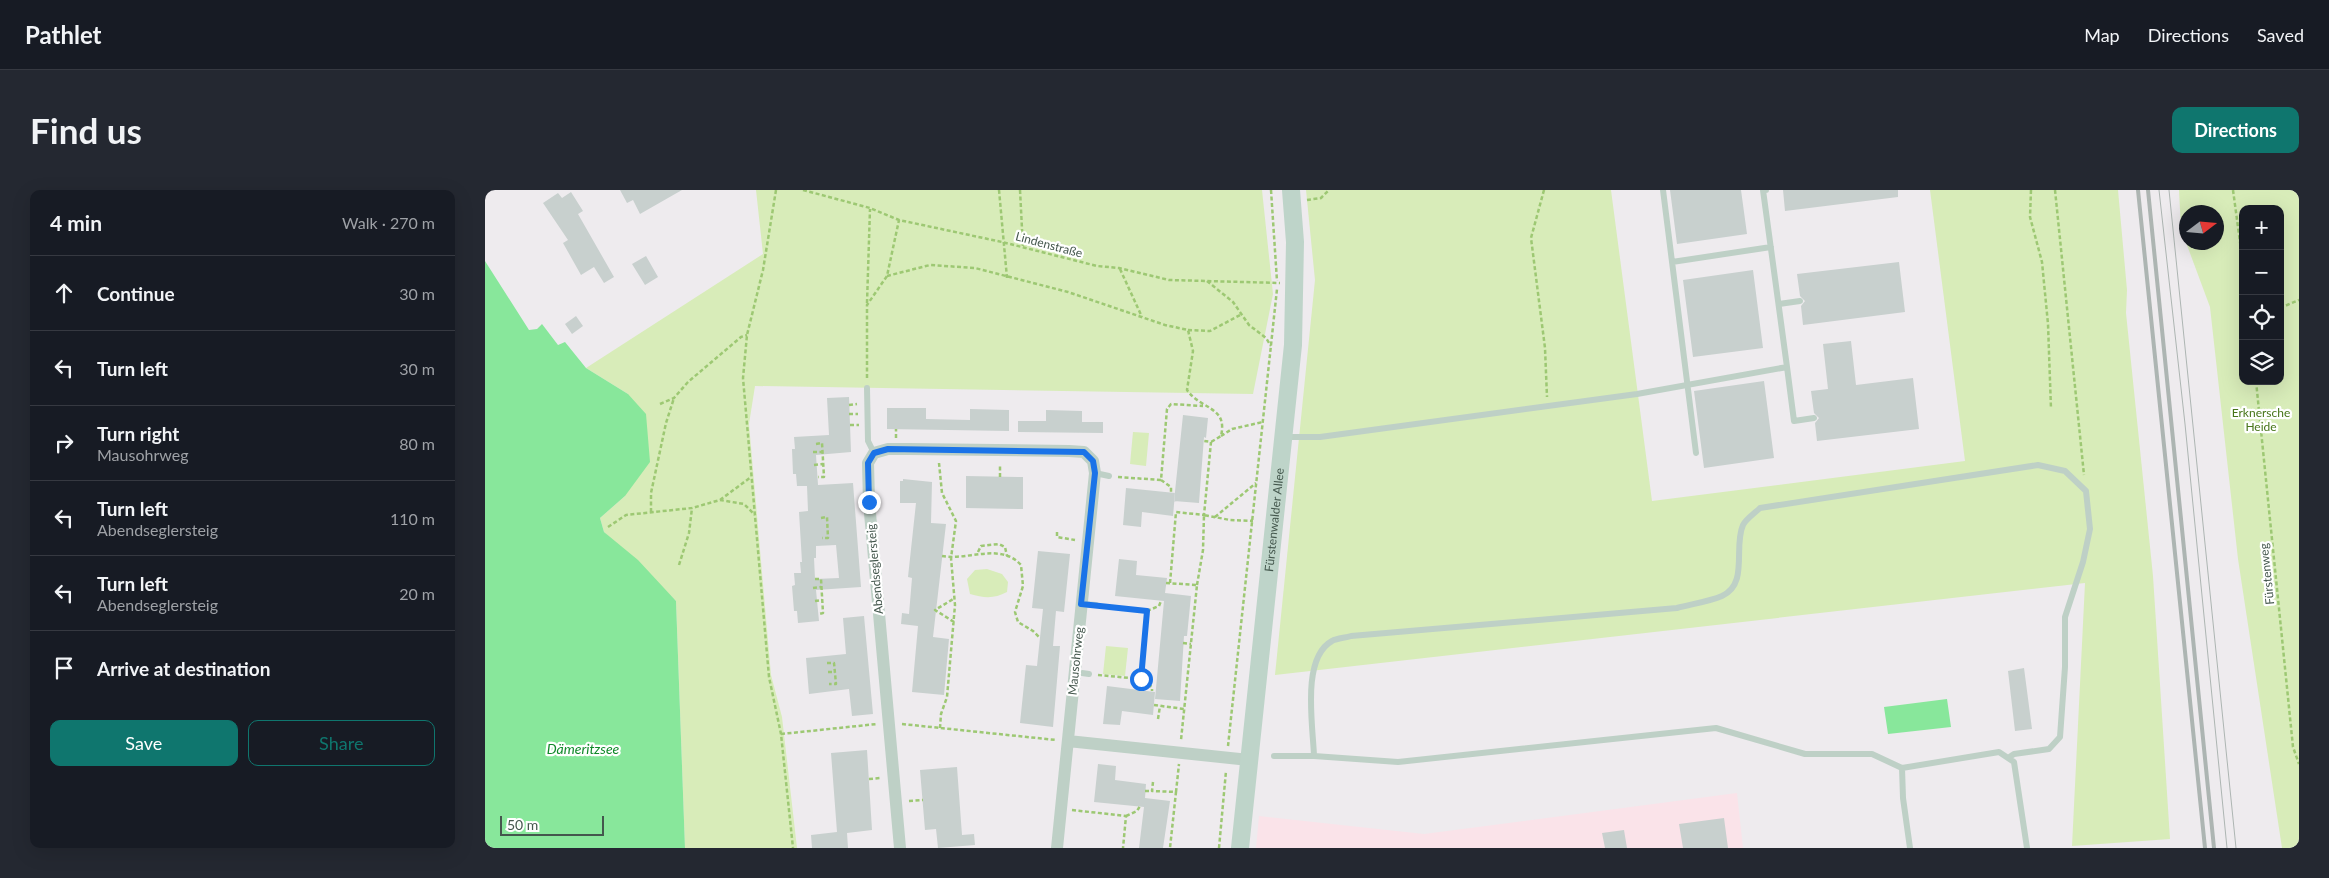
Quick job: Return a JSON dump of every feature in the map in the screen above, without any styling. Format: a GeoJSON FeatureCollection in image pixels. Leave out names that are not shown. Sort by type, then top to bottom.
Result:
{"type":"FeatureCollection","features":[{"type":"Feature","properties":{"kind":"main road","name":"Fürstenwalder Allee"},"geometry":{"type":"LineString","coordinates":[[1240,848],[1285,437],[1293,345],[1297,195]]}},
{"type":"Feature","properties":{"kind":"street"},"geometry":{"type":"LineString","coordinates":[[874,453],[888,449],[1069,450],[1084,452],[1094,467]]}},
{"type":"Feature","properties":{"kind":"street","name":"Abendseglersteig"},"geometry":{"type":"LineString","coordinates":[[874,453],[868,463],[869,502],[900,848]]}},
{"type":"Feature","properties":{"kind":"street","name":"Mausohrweg"},"geometry":{"type":"LineString","coordinates":[[1057,848],[1064,740],[1075,672],[1094,467]]}},
{"type":"Feature","properties":{"kind":"street"},"geometry":{"type":"LineString","coordinates":[[1064,740],[1249,760]]}},
{"type":"Feature","properties":{"kind":"lane"},"geometry":{"type":"LineString","coordinates":[[1663,190],[1686,384],[1697,453]]}},
{"type":"Feature","properties":{"kind":"lane"},"geometry":{"type":"LineString","coordinates":[[1766,190],[1763,190],[1794,421],[1814,418]]}},
{"type":"Feature","properties":{"kind":"lane"},"geometry":{"type":"LineString","coordinates":[[1671,262],[1771,247]]}},
{"type":"Feature","properties":{"kind":"lane"},"geometry":{"type":"LineString","coordinates":[[1779,304],[1800,301]]}},
{"type":"Feature","properties":{"kind":"lane"},"geometry":{"type":"LineString","coordinates":[[1285,437],[1320,437],[1637,394],[1787,367]]}},
{"type":"Feature","properties":{"kind":"lane"},"geometry":{"type":"LineString","coordinates":[[867,388],[868,441],[874,453]]}},
{"type":"Feature","properties":{"kind":"lane"},"geometry":{"type":"LineString","coordinates":[[1314,756],[1311,689],[1315,660],[1331,642],[1351,636],[1677,608],[1723,595],[1733,588],[1739,574],[1739,546],[1743,524],[1760,508],[2038,465],[2065,471],[2086,491],[2090,529],[2083,562],[2065,617],[2065,667],[2060,737],[2049,748],[2014,754],[2008,758]]}},
{"type":"Feature","properties":{"kind":"lane"},"geometry":{"type":"LineString","coordinates":[[1094,467],[1109,476]]}},
{"type":"Feature","properties":{"kind":"lane"},"geometry":{"type":"LineString","coordinates":[[1081,604],[1096,605]]}},
{"type":"Feature","properties":{"kind":"lane"},"geometry":{"type":"LineString","coordinates":[[1075,672],[1089,674]]}},
{"type":"Feature","properties":{"kind":"lane"},"geometry":{"type":"LineString","coordinates":[[1274,756],[1314,756],[1398,762],[1716,728],[1805,754],[1872,754],[1902,768],[1999,752],[2014,762],[2027,848]]}},
{"type":"Feature","properties":{"kind":"lane"},"geometry":{"type":"LineString","coordinates":[[1902,768],[1903,798],[1910,848]]}},
{"type":"Feature","properties":{"kind":"path"},"geometry":{"type":"LineString","coordinates":[[776,190],[763,270],[747,335],[743,378],[769,678],[781,734],[793,848]]}},
{"type":"Feature","properties":{"kind":"path","name":"Lindenstraße"},"geometry":{"type":"LineString","coordinates":[[803,190],[870,208],[899,220],[1002,242],[1070,261],[1119,268],[1169,280],[1296,283]]}},
{"type":"Feature","properties":{"kind":"path"},"geometry":{"type":"LineString","coordinates":[[999,190],[1002,242],[1007,278]]}},
{"type":"Feature","properties":{"kind":"path"},"geometry":{"type":"LineString","coordinates":[[1020,190],[1023,248]]}},
{"type":"Feature","properties":{"kind":"path"},"geometry":{"type":"LineString","coordinates":[[1232,712],[1278,283],[1271,190]]}},
{"type":"Feature","properties":{"kind":"path"},"geometry":{"type":"LineString","coordinates":[[1297,195],[1321,198],[1329,190]]}},
{"type":"Feature","properties":{"kind":"path"},"geometry":{"type":"LineString","coordinates":[[1544,190],[1531,238],[1545,348],[1547,406]]}},
{"type":"Feature","properties":{"kind":"path"},"geometry":{"type":"LineString","coordinates":[[2031,190],[2029,217],[2042,262],[2048,324],[2051,410]]}},
{"type":"Feature","properties":{"kind":"path"},"geometry":{"type":"LineString","coordinates":[[2055,190],[2086,491]]}},
{"type":"Feature","properties":{"kind":"path"},"geometry":{"type":"LineString","coordinates":[[2233,190],[2241,250]]}},
{"type":"Feature","properties":{"kind":"path"},"geometry":{"type":"LineString","coordinates":[[867,388],[870,208]]}},
{"type":"Feature","properties":{"kind":"path"},"geometry":{"type":"LineString","coordinates":[[867,305],[887,276],[899,220]]}},
{"type":"Feature","properties":{"kind":"path"},"geometry":{"type":"LineString","coordinates":[[887,276],[930,265],[975,268],[1007,278],[1068,292],[1165,325],[1188,330],[1210,331],[1242,314]]}},
{"type":"Feature","properties":{"kind":"path"},"geometry":{"type":"LineString","coordinates":[[1119,268],[1142,317]]}},
{"type":"Feature","properties":{"kind":"path"},"geometry":{"type":"LineString","coordinates":[[1206,280],[1233,302],[1249,325],[1266,338],[1271,346]]}},
{"type":"Feature","properties":{"kind":"path"},"geometry":{"type":"LineString","coordinates":[[2284,306],[2299,300]]}},
{"type":"Feature","properties":{"kind":"path"},"geometry":{"type":"LineString","coordinates":[[1188,330],[1193,351],[1187,390],[1193,398],[1219,414],[1224,425],[1221,436]]}},
{"type":"Feature","properties":{"kind":"path"},"geometry":{"type":"LineString","coordinates":[[651,512],[651,493],[666,423],[674,398],[688,382],[741,337],[747,335]]}},
{"type":"Feature","properties":{"kind":"path","name":"Fürstenweg"},"geometry":{"type":"LineString","coordinates":[[2256,385],[2293,747],[2299,764]]}},
{"type":"Feature","properties":{"kind":"path"},"geometry":{"type":"LineString","coordinates":[[660,404],[674,398]]}},
{"type":"Feature","properties":{"kind":"path"},"geometry":{"type":"LineString","coordinates":[[1161,480],[1167,409],[1171,404],[1205,406]]}},
{"type":"Feature","properties":{"kind":"path"},"geometry":{"type":"LineString","coordinates":[[1204,441],[1211,442],[1232,429],[1263,422]]}},
{"type":"Feature","properties":{"kind":"path"},"geometry":{"type":"LineString","coordinates":[[1181,742],[1197,585],[1203,550],[1203,515],[1211,442]]}},
{"type":"Feature","properties":{"kind":"path"},"geometry":{"type":"LineString","coordinates":[[816,444],[822,443],[823,452],[824,477],[818,477]]}},
{"type":"Feature","properties":{"kind":"path"},"geometry":{"type":"LineString","coordinates":[[813,452],[823,452]]}},
{"type":"Feature","properties":{"kind":"path"},"geometry":{"type":"LineString","coordinates":[[939,463],[942,493],[956,521],[951,558],[955,598],[940,728]]}},
{"type":"Feature","properties":{"kind":"path"},"geometry":{"type":"LineString","coordinates":[[814,465],[823,464]]}},
{"type":"Feature","properties":{"kind":"path"},"geometry":{"type":"LineString","coordinates":[[1000,464],[1000,477]]}},
{"type":"Feature","properties":{"kind":"path"},"geometry":{"type":"LineString","coordinates":[[608,527],[626,516],[691,508],[720,500],[751,476]]}},
{"type":"Feature","properties":{"kind":"path"},"geometry":{"type":"LineString","coordinates":[[1109,476],[1161,480],[1171,487],[1171,492]]}},
{"type":"Feature","properties":{"kind":"path"},"geometry":{"type":"LineString","coordinates":[[1215,516],[1257,483]]}},
{"type":"Feature","properties":{"kind":"path"},"geometry":{"type":"LineString","coordinates":[[720,500],[744,504],[755,515]]}},
{"type":"Feature","properties":{"kind":"path"},"geometry":{"type":"LineString","coordinates":[[679,565],[689,533],[691,508]]}},
{"type":"Feature","properties":{"kind":"path"},"geometry":{"type":"LineString","coordinates":[[1197,585],[1168,583],[1175,512],[1253,522]]}},
{"type":"Feature","properties":{"kind":"path"},"geometry":{"type":"LineString","coordinates":[[821,518],[827,517],[829,538],[822,538]]}},
{"type":"Feature","properties":{"kind":"path"},"geometry":{"type":"LineString","coordinates":[[821,526],[827,526]]}},
{"type":"Feature","properties":{"kind":"path"},"geometry":{"type":"LineString","coordinates":[[1057,532],[1057,537],[1079,541]]}},
{"type":"Feature","properties":{"kind":"path"},"geometry":{"type":"LineString","coordinates":[[977,553],[981,546],[999,544],[1005,547],[1007,556]]}},
{"type":"Feature","properties":{"kind":"path"},"geometry":{"type":"LineString","coordinates":[[942,556],[951,558],[977,553],[1014,557],[1021,565],[1023,586],[1015,612],[1018,622],[1033,631],[1040,638]]}},
{"type":"Feature","properties":{"kind":"path"},"geometry":{"type":"LineString","coordinates":[[815,579],[821,578],[823,613],[819,614]]}},
{"type":"Feature","properties":{"kind":"path"},"geometry":{"type":"LineString","coordinates":[[813,588],[821,587]]}},
{"type":"Feature","properties":{"kind":"path"},"geometry":{"type":"LineString","coordinates":[[953,622],[935,610],[955,598]]}},
{"type":"Feature","properties":{"kind":"path"},"geometry":{"type":"LineString","coordinates":[[815,601],[822,600]]}},
{"type":"Feature","properties":{"kind":"path"},"geometry":{"type":"LineString","coordinates":[[1096,605],[1147,611],[1159,606],[1161,601]]}},
{"type":"Feature","properties":{"kind":"path"},"geometry":{"type":"LineString","coordinates":[[1141,679],[1147,611]]}},
{"type":"Feature","properties":{"kind":"path"},"geometry":{"type":"LineString","coordinates":[[1183,643],[1191,644]]}},
{"type":"Feature","properties":{"kind":"path"},"geometry":{"type":"LineString","coordinates":[[827,663],[834,663],[837,684],[829,684]]}},
{"type":"Feature","properties":{"kind":"path"},"geometry":{"type":"LineString","coordinates":[[828,672],[835,672]]}},
{"type":"Feature","properties":{"kind":"path"},"geometry":{"type":"LineString","coordinates":[[1089,674],[1141,679],[1152,687],[1152,691]]}},
{"type":"Feature","properties":{"kind":"path"},"geometry":{"type":"LineString","coordinates":[[1154,705],[1184,708]]}},
{"type":"Feature","properties":{"kind":"path"},"geometry":{"type":"LineString","coordinates":[[1158,719],[1160,706]]}},
{"type":"Feature","properties":{"kind":"path"},"geometry":{"type":"LineString","coordinates":[[781,734],[890,723],[1064,740]]}},
{"type":"Feature","properties":{"kind":"path"},"geometry":{"type":"LineString","coordinates":[[1170,848],[1179,762]]}},
{"type":"Feature","properties":{"kind":"path"},"geometry":{"type":"LineString","coordinates":[[869,779],[887,778]]}},
{"type":"Feature","properties":{"kind":"path"},"geometry":{"type":"LineString","coordinates":[[1152,791],[1153,782]]}},
{"type":"Feature","properties":{"kind":"path"},"geometry":{"type":"LineString","coordinates":[[1145,791],[1176,792]]}},
{"type":"Feature","properties":{"kind":"path"},"geometry":{"type":"LineString","coordinates":[[909,801],[923,800]]}},
{"type":"Feature","properties":{"kind":"path"},"geometry":{"type":"LineString","coordinates":[[1061,809],[1126,816],[1137,811],[1140,806]]}},
{"type":"Feature","properties":{"kind":"path"},"geometry":{"type":"LineString","coordinates":[[1219,848],[1222,812]]}},
{"type":"Feature","properties":{"kind":"path"},"geometry":{"type":"LineString","coordinates":[[1123,848],[1126,816]]}},
{"type":"Feature","properties":{"kind":"shaded area"},"geometry":{"type":"Polygon","coordinates":[[[1737,793],[1743,848],[1256,848],[1259,816],[1424,834],[1737,793]]]}},
{"type":"Feature","properties":{"kind":"green space"},"geometry":{"type":"Polygon","coordinates":[[[756,190],[1262,190],[1273,294],[1253,394],[755,386],[749,424],[771,675],[782,717],[797,848],[685,848],[676,601],[604,532],[600,518],[625,496],[628,394],[586,368],[763,254],[756,190]]]}},
{"type":"Feature","properties":{"kind":"green space"},"geometry":{"type":"Polygon","coordinates":[[[1306,190],[1611,190],[1652,501],[1965,461],[1930,190],[2118,190],[2127,290],[2126,313],[2153,576],[2170,839],[2072,846],[2085,583],[1275,675],[1315,280],[1306,190]]]}},
{"type":"Feature","properties":{"kind":"green space","name":"Erknersche Heide"},"geometry":{"type":"Polygon","coordinates":[[[2179,190],[2299,190],[2299,848],[2282,848],[2238,559],[2210,307],[2189,250],[2224,250],[2224,205],[2180,205],[2179,190]]]}},
{"type":"Feature","properties":{"kind":"green space"},"geometry":{"type":"Polygon","coordinates":[[[1133,432],[1149,433],[1146,466],[1130,464],[1133,432]]]}},
{"type":"Feature","properties":{"kind":"green space"},"geometry":{"type":"Polygon","coordinates":[[[987,569],[1002,574],[1008,582],[1007,592],[989,597],[970,594],[967,579],[975,570],[987,569]]]}},
{"type":"Feature","properties":{"kind":"green space"},"geometry":{"type":"Polygon","coordinates":[[[1106,646],[1128,648],[1125,676],[1103,674],[1106,646]]]}},
{"type":"Feature","properties":{"kind":"water","name":"Dämeritzsee"},"geometry":{"type":"Polygon","coordinates":[[[485,261],[529,330],[537,329],[542,324],[558,345],[565,342],[586,368],[628,394],[646,414],[650,462],[625,496],[600,518],[604,532],[638,560],[676,601],[685,848],[485,848],[485,261]]]}},
{"type":"Feature","properties":{"kind":"water"},"geometry":{"type":"Polygon","coordinates":[[[1947,699],[1951,727],[1888,734],[1884,707],[1947,699]]]}},
{"type":"Feature","properties":{"kind":"building"},"geometry":{"type":"Polygon","coordinates":[[[620,190],[682,190],[640,214],[633,200],[627,203],[620,190]]]}},
{"type":"Feature","properties":{"kind":"building"},"geometry":{"type":"Polygon","coordinates":[[[1670,190],[1741,190],[1747,234],[1677,244],[1670,190]]]}},
{"type":"Feature","properties":{"kind":"building"},"geometry":{"type":"Polygon","coordinates":[[[1783,190],[1898,190],[1898,197],[1785,211],[1783,190]]]}},
{"type":"Feature","properties":{"kind":"building"},"geometry":{"type":"Polygon","coordinates":[[[571,192],[583,211],[578,214],[614,277],[604,283],[594,267],[581,275],[563,243],[568,240],[543,203],[558,193],[562,198],[571,192]]]}},
{"type":"Feature","properties":{"kind":"building"},"geometry":{"type":"Polygon","coordinates":[[[646,256],[658,277],[645,285],[632,264],[646,256]]]}},
{"type":"Feature","properties":{"kind":"building"},"geometry":{"type":"Polygon","coordinates":[[[1899,262],[1905,312],[1803,325],[1801,306],[1805,301],[1800,296],[1797,274],[1899,262]]]}},
{"type":"Feature","properties":{"kind":"building"},"geometry":{"type":"Polygon","coordinates":[[[1753,270],[1763,348],[1693,357],[1683,280],[1753,270]]]}},
{"type":"Feature","properties":{"kind":"building"},"geometry":{"type":"Polygon","coordinates":[[[576,316],[583,326],[572,334],[565,324],[576,316]]]}},
{"type":"Feature","properties":{"kind":"building"},"geometry":{"type":"Polygon","coordinates":[[[1851,341],[1856,385],[1913,378],[1919,429],[1817,441],[1815,423],[1819,418],[1814,413],[1811,391],[1828,389],[1823,344],[1851,341]]]}},
{"type":"Feature","properties":{"kind":"building"},"geometry":{"type":"Polygon","coordinates":[[[1764,381],[1774,458],[1704,468],[1694,391],[1764,381]]]}},
{"type":"Feature","properties":{"kind":"building"},"geometry":{"type":"Polygon","coordinates":[[[849,397],[851,452],[816,455],[818,485],[853,483],[861,587],[816,590],[819,621],[798,623],[797,611],[794,611],[792,586],[795,585],[794,573],[801,573],[799,512],[808,511],[807,486],[797,486],[796,474],[793,474],[792,449],[795,449],[794,437],[829,435],[827,398],[849,397]],[[836,545],[816,546],[816,558],[814,558],[815,579],[839,578],[836,545]]]}},
{"type":"Feature","properties":{"kind":"building"},"geometry":{"type":"Polygon","coordinates":[[[887,408],[926,408],[926,419],[970,420],[970,409],[1009,410],[1009,431],[887,429],[887,408]]]}},
{"type":"Feature","properties":{"kind":"building"},"geometry":{"type":"Polygon","coordinates":[[[1046,410],[1082,411],[1082,422],[1103,422],[1103,433],[1018,432],[1018,421],[1046,421],[1046,410]]]}},
{"type":"Feature","properties":{"kind":"building"},"geometry":{"type":"Polygon","coordinates":[[[1183,415],[1208,418],[1206,438],[1204,437],[1199,503],[1174,501],[1183,415]]]}},
{"type":"Feature","properties":{"kind":"building"},"geometry":{"type":"Polygon","coordinates":[[[966,476],[1023,477],[1023,509],[966,508],[966,476]]]}},
{"type":"Feature","properties":{"kind":"building"},"geometry":{"type":"Polygon","coordinates":[[[903,479],[932,482],[931,523],[946,524],[933,637],[949,639],[944,695],[912,692],[918,626],[901,624],[902,613],[909,614],[912,578],[908,577],[916,503],[900,503],[900,481],[903,481],[903,479]]]}},
{"type":"Feature","properties":{"kind":"building"},"geometry":{"type":"Polygon","coordinates":[[[1126,488],[1175,493],[1173,516],[1142,512],[1141,527],[1123,525],[1126,488]]]}},
{"type":"Feature","properties":{"kind":"building"},"geometry":{"type":"Polygon","coordinates":[[[1038,551],[1070,554],[1064,612],[1056,611],[1053,646],[1060,646],[1053,727],[1020,723],[1026,665],[1037,666],[1043,609],[1032,608],[1038,551]]]}},
{"type":"Feature","properties":{"kind":"building"},"geometry":{"type":"Polygon","coordinates":[[[1119,559],[1137,561],[1136,575],[1167,578],[1165,593],[1191,596],[1187,636],[1184,636],[1180,701],[1155,699],[1164,601],[1115,596],[1119,559]]]}},
{"type":"Feature","properties":{"kind":"building"},"geometry":{"type":"Polygon","coordinates":[[[864,616],[873,714],[852,716],[849,689],[809,694],[806,658],[846,654],[843,618],[864,616]]]}},
{"type":"Feature","properties":{"kind":"building"},"geometry":{"type":"Polygon","coordinates":[[[2024,668],[2032,729],[2015,731],[2008,671],[2024,668]]]}},
{"type":"Feature","properties":{"kind":"building"},"geometry":{"type":"Polygon","coordinates":[[[1107,686],[1155,692],[1153,715],[1122,711],[1120,725],[1103,724],[1107,686]]]}},
{"type":"Feature","properties":{"kind":"building"},"geometry":{"type":"Polygon","coordinates":[[[867,750],[872,830],[847,833],[848,848],[812,848],[811,835],[837,832],[831,753],[867,750]]]}},
{"type":"Feature","properties":{"kind":"building"},"geometry":{"type":"Polygon","coordinates":[[[1098,764],[1116,766],[1115,780],[1146,784],[1145,798],[1170,801],[1163,848],[1139,848],[1144,807],[1094,802],[1098,764]]]}},
{"type":"Feature","properties":{"kind":"building"},"geometry":{"type":"Polygon","coordinates":[[[957,767],[962,835],[974,834],[975,845],[938,848],[936,829],[925,830],[920,770],[957,767]]]}},
{"type":"Feature","properties":{"kind":"building"},"geometry":{"type":"Polygon","coordinates":[[[1724,818],[1728,848],[1683,848],[1679,824],[1724,818]]]}},
{"type":"Feature","properties":{"kind":"building"},"geometry":{"type":"Polygon","coordinates":[[[1624,830],[1627,848],[1605,848],[1602,833],[1624,830]]]}},
{"type":"Feature","properties":{"kind":"tram line"},"geometry":{"type":"LineString","coordinates":[[2159,190],[2185,424],[2227,848]]}},
{"type":"Feature","properties":{"kind":"tram line"},"geometry":{"type":"LineString","coordinates":[[2169,190],[2236,848]]}},
{"type":"Feature","properties":{"kind":"railway"},"geometry":{"type":"LineString","coordinates":[[2138,190],[2205,848]]}},
{"type":"Feature","properties":{"kind":"railway"},"geometry":{"type":"LineString","coordinates":[[2148,190],[2214,848]]}},
{"type":"Feature","properties":{"kind":"route"},"geometry":{"type":"LineString","coordinates":[[869,502],[868,463],[874,453],[888,449],[1069,450],[1084,452],[1093,461],[1095,473],[1081,604],[1147,611],[1141,679]]}}]}
